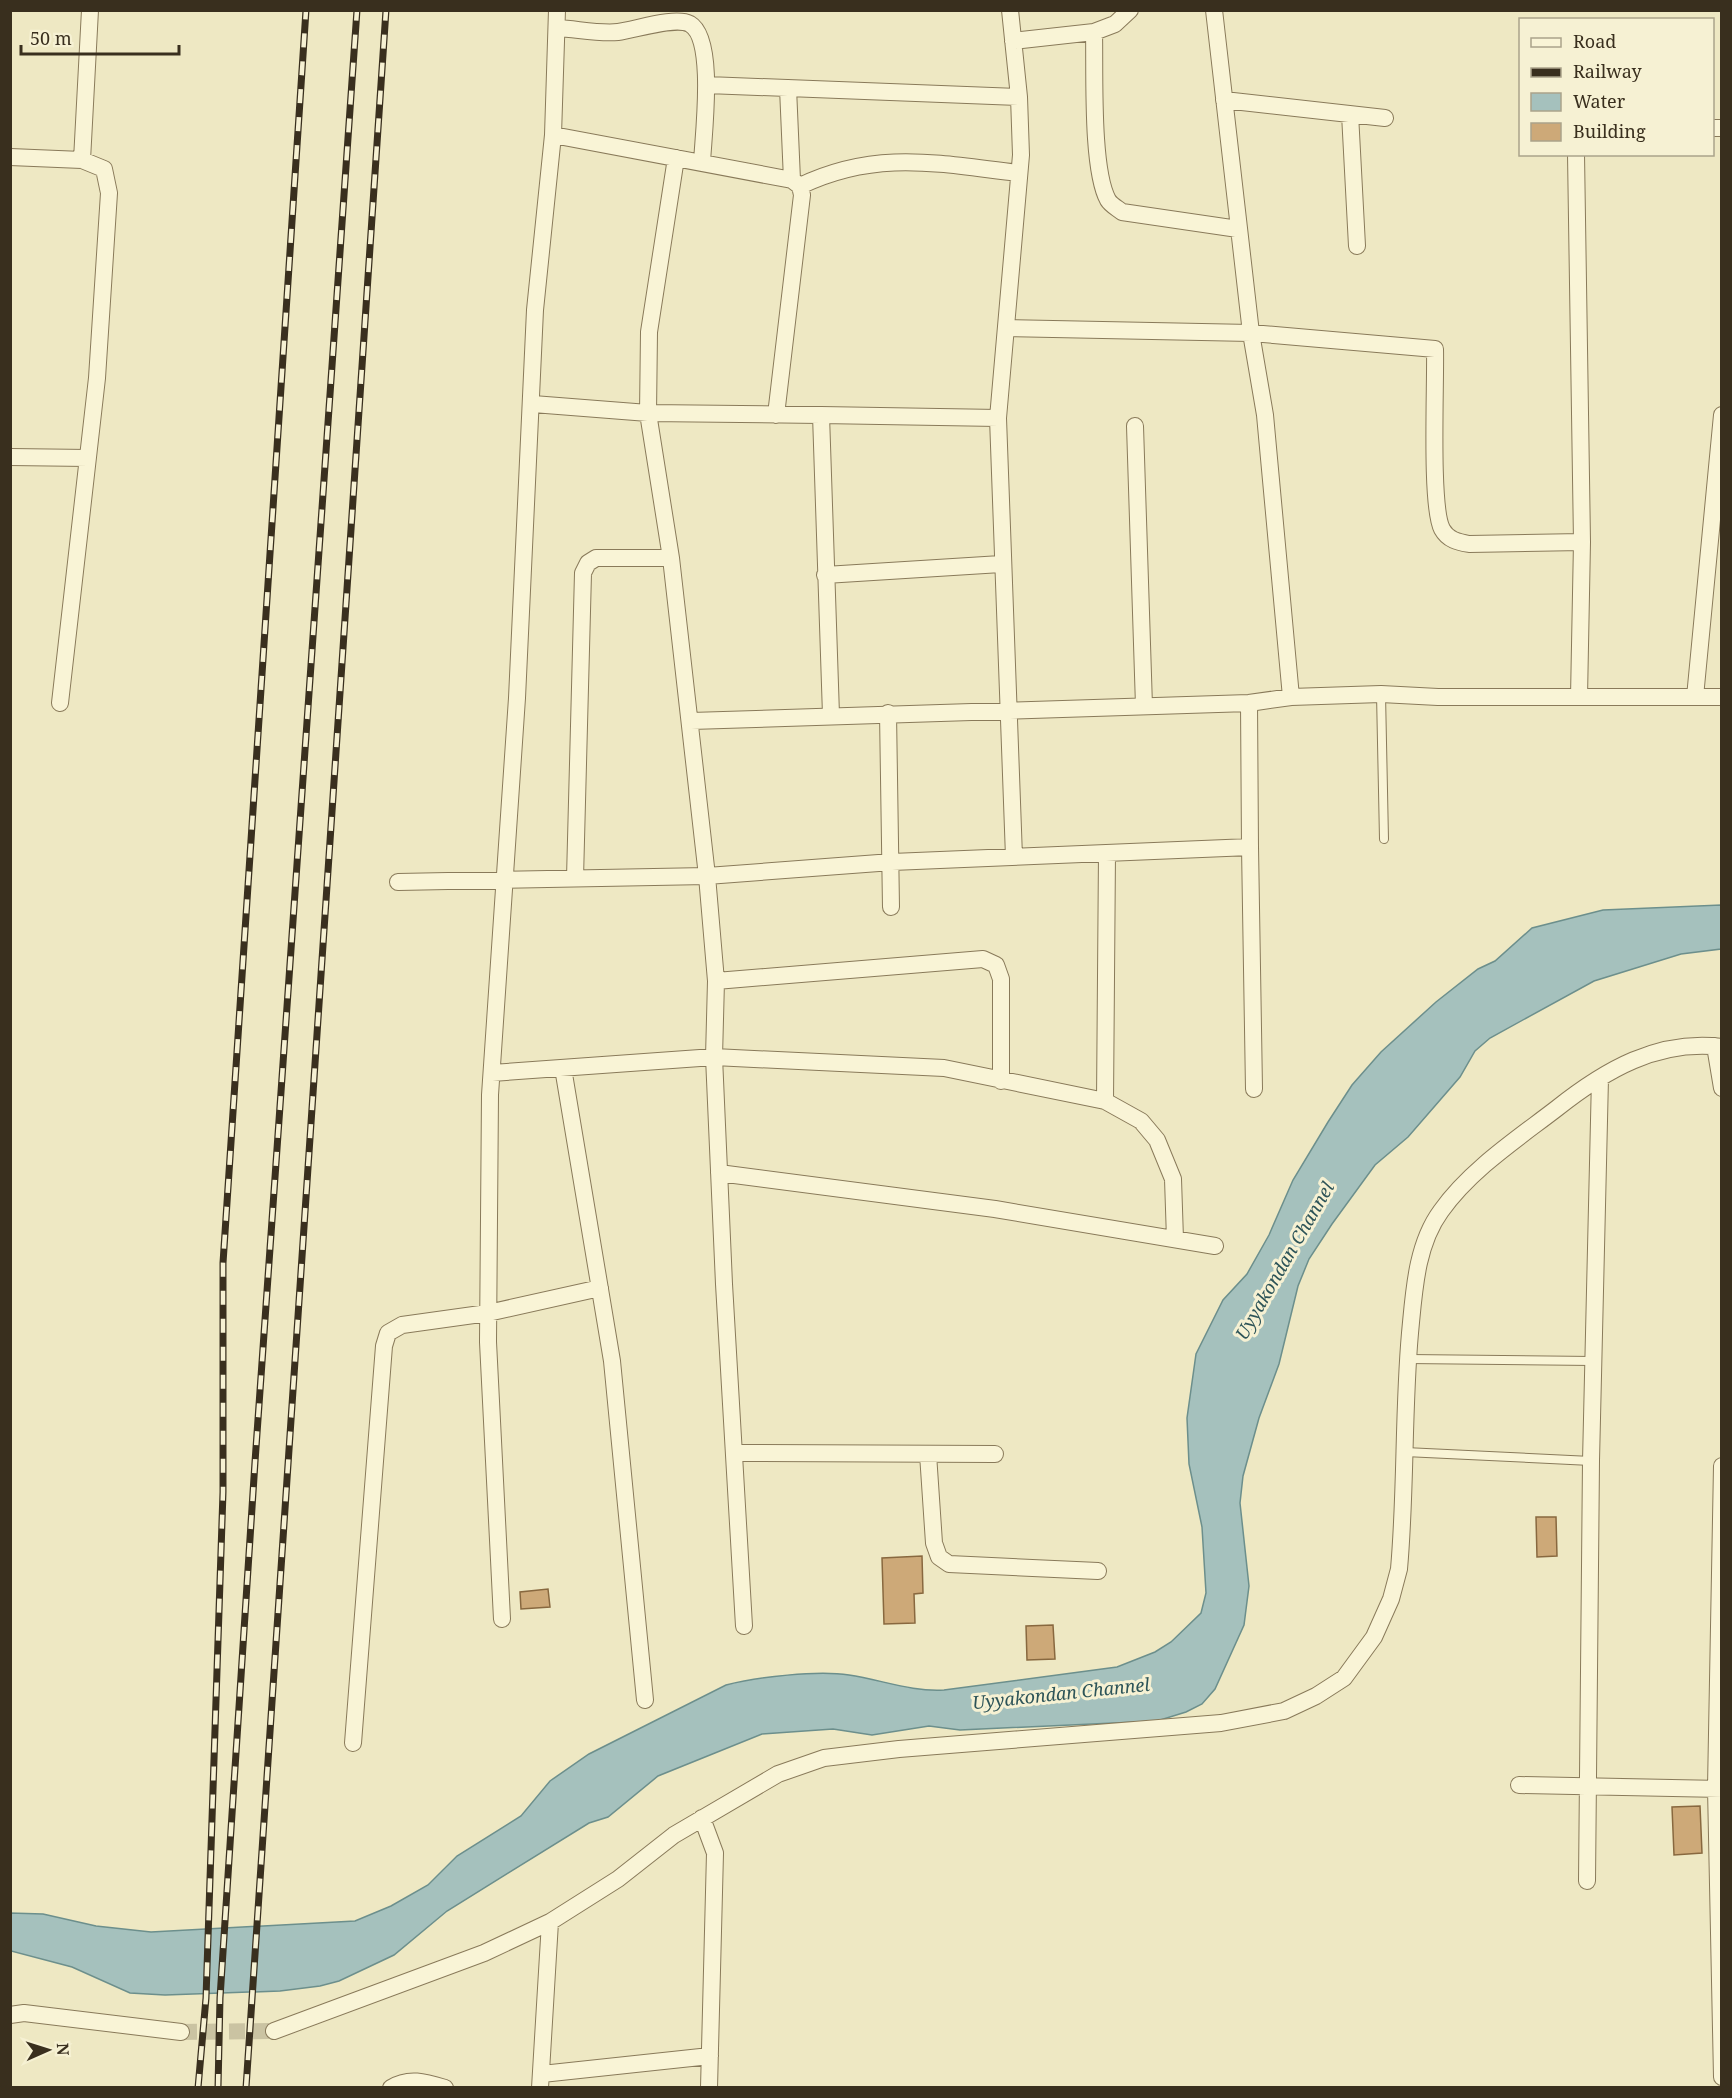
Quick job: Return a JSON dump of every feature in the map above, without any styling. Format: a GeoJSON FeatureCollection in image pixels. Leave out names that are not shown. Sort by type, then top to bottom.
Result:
{"type":"FeatureCollection","features":[{"type":"Feature","properties":{"kind":"street"},"geometry":{"type":"LineString","coordinates":[[82,160],[90,10]]}},
{"type":"Feature","properties":{"kind":"street"},"geometry":{"type":"LineString","coordinates":[[502,1619],[488,1313],[492,1073],[506,879],[535,310],[553,135],[558,28],[556,10]]}},
{"type":"Feature","properties":{"kind":"street"},"geometry":{"type":"LineString","coordinates":[[1010,10],[1018,97],[1019,173],[998,418],[1001,564],[1010,710],[1014,857]]}},
{"type":"Feature","properties":{"kind":"street"},"geometry":{"type":"LineString","coordinates":[[1013,41],[1094,32],[1115,24],[1130,10]]}},
{"type":"Feature","properties":{"kind":"street"},"geometry":{"type":"LineString","coordinates":[[1214,10],[1251,333],[1265,415],[1291,697]]}},
{"type":"Feature","properties":{"kind":"street"},"geometry":{"type":"LineString","coordinates":[[558,28],[615,33],[668,22],[689,23],[701,39],[707,85],[702,163]]}},
{"type":"Feature","properties":{"kind":"street"},"geometry":{"type":"LineString","coordinates":[[1094,32],[1097,142],[1101,182],[1109,202],[1122,212],[1238,229]]}},
{"type":"Feature","properties":{"kind":"street"},"geometry":{"type":"LineString","coordinates":[[707,85],[1018,97]]}},
{"type":"Feature","properties":{"kind":"street"},"geometry":{"type":"LineString","coordinates":[[776,415],[802,195],[796,183],[788,88]]}},
{"type":"Feature","properties":{"kind":"street"},"geometry":{"type":"LineString","coordinates":[[1224,100],[1385,118]]}},
{"type":"Feature","properties":{"kind":"street"},"geometry":{"type":"LineString","coordinates":[[1350,114],[1357,246]]}},
{"type":"Feature","properties":{"kind":"street"},"geometry":{"type":"LineString","coordinates":[[553,135],[796,183],[827,173],[875,163],[915,161],[1019,173]]}},
{"type":"Feature","properties":{"kind":"street"},"geometry":{"type":"LineString","coordinates":[[1576,156],[1582,542],[1579,697]]}},
{"type":"Feature","properties":{"kind":"street"},"geometry":{"type":"LineString","coordinates":[[10,157],[82,160],[104,169],[109,193],[97,378],[60,703]]}},
{"type":"Feature","properties":{"kind":"street"},"geometry":{"type":"LineString","coordinates":[[676,158],[649,332],[648,413],[671,558],[691,721],[716,981],[714,1057],[719,1173],[744,1626]]}},
{"type":"Feature","properties":{"kind":"street"},"geometry":{"type":"LineString","coordinates":[[1007,328],[1251,333],[1435,349],[1436,501],[1442,529],[1452,541],[1469,544],[1582,542]]}},
{"type":"Feature","properties":{"kind":"street"},"geometry":{"type":"LineString","coordinates":[[532,404],[648,413],[998,418]]}},
{"type":"Feature","properties":{"kind":"street"},"geometry":{"type":"LineString","coordinates":[[821,415],[831,714]]}},
{"type":"Feature","properties":{"kind":"street"},"geometry":{"type":"LineString","coordinates":[[1695,697],[1722,415]]}},
{"type":"Feature","properties":{"kind":"street"},"geometry":{"type":"LineString","coordinates":[[1135,426],[1144,706]]}},
{"type":"Feature","properties":{"kind":"street"},"geometry":{"type":"LineString","coordinates":[[10,457],[88,458]]}},
{"type":"Feature","properties":{"kind":"street"},"geometry":{"type":"LineString","coordinates":[[575,878],[583,573],[588,563],[596,558],[671,558]]}},
{"type":"Feature","properties":{"kind":"street"},"geometry":{"type":"LineString","coordinates":[[825,575],[1001,564]]}},
{"type":"Feature","properties":{"kind":"street"},"geometry":{"type":"LineString","coordinates":[[691,721],[831,714],[1249,703],[1291,697],[1381,694],[1437,697],[1722,697]]}},
{"type":"Feature","properties":{"kind":"street"},"geometry":{"type":"LineString","coordinates":[[1249,703],[1254,1089]]}},
{"type":"Feature","properties":{"kind":"street"},"geometry":{"type":"LineString","coordinates":[[888,713],[891,907]]}},
{"type":"Feature","properties":{"kind":"street"},"geometry":{"type":"LineString","coordinates":[[399,882],[707,876],[891,862],[1250,847]]}},
{"type":"Feature","properties":{"kind":"street"},"geometry":{"type":"LineString","coordinates":[[1105,1101],[1107,853]]}},
{"type":"Feature","properties":{"kind":"street"},"geometry":{"type":"LineString","coordinates":[[716,981],[984,959],[996,965],[1001,979],[1001,1081]]}},
{"type":"Feature","properties":{"kind":"street"},"geometry":{"type":"LineString","coordinates":[[274,2031],[484,1953],[550,1922],[618,1879],[674,1835],[702,1818],[778,1774],[824,1758],[899,1749],[1221,1723],[1284,1711],[1316,1696],[1344,1678],[1374,1637],[1391,1599],[1400,1569],[1408,1359],[1420,1258],[1440,1211],[1459,1190],[1500,1153],[1572,1096],[1624,1062],[1647,1053],[1683,1046],[1718,1047],[1722,1088]]}},
{"type":"Feature","properties":{"kind":"street"},"geometry":{"type":"LineString","coordinates":[[492,1073],[714,1057],[944,1068],[1105,1101],[1141,1120],[1157,1140],[1173,1179],[1175,1239]]}},
{"type":"Feature","properties":{"kind":"street"},"geometry":{"type":"LineString","coordinates":[[563,1068],[612,1361],[645,1700]]}},
{"type":"Feature","properties":{"kind":"street"},"geometry":{"type":"LineString","coordinates":[[1587,1881],[1591,1461],[1600,1078]]}},
{"type":"Feature","properties":{"kind":"street"},"geometry":{"type":"LineString","coordinates":[[719,1173],[995,1209],[1215,1246]]}},
{"type":"Feature","properties":{"kind":"street"},"geometry":{"type":"LineString","coordinates":[[353,1743],[384,1346],[388,1332],[402,1325],[488,1313],[600,1288]]}},
{"type":"Feature","properties":{"kind":"street"},"geometry":{"type":"LineString","coordinates":[[735,1453],[995,1454]]}},
{"type":"Feature","properties":{"kind":"street"},"geometry":{"type":"LineString","coordinates":[[928,1454],[934,1543],[939,1557],[949,1564],[1098,1571]]}},
{"type":"Feature","properties":{"kind":"street"},"geometry":{"type":"LineString","coordinates":[[1722,1466],[1719,1789],[1722,2077]]}},
{"type":"Feature","properties":{"kind":"street"},"geometry":{"type":"LineString","coordinates":[[1519,1785],[1719,1789]]}},
{"type":"Feature","properties":{"kind":"street"},"geometry":{"type":"LineString","coordinates":[[702,1818],[715,1853],[709,2088]]}},
{"type":"Feature","properties":{"kind":"street"},"geometry":{"type":"LineString","coordinates":[[550,1922],[541,2081],[710,2056]]}},
{"type":"Feature","properties":{"kind":"street"},"geometry":{"type":"LineString","coordinates":[[10,2015],[24,2013],[181,2032]]}},
{"type":"Feature","properties":{"kind":"street"},"geometry":{"type":"LineString","coordinates":[[391,2088],[402,2081],[418,2081],[445,2088]]}},
{"type":"Feature","properties":{"kind":"lane"},"geometry":{"type":"LineString","coordinates":[[1381,694],[1384,839]]}},
{"type":"Feature","properties":{"kind":"lane"},"geometry":{"type":"LineString","coordinates":[[1408,1359],[1593,1362]]}},
{"type":"Feature","properties":{"kind":"lane"},"geometry":{"type":"LineString","coordinates":[[1405,1452],[1591,1461]]}},
{"type":"Feature","properties":{"kind":"water","name":"Uyyakondan Channel"},"geometry":{"type":"Polygon","coordinates":[[[1721,905],[1721,949],[1681,954],[1594,981],[1490,1038],[1475,1051],[1460,1077],[1408,1137],[1375,1165],[1309,1259],[1298,1286],[1279,1364],[1259,1418],[1243,1476],[1240,1503],[1249,1586],[1244,1625],[1215,1689],[1202,1704],[1186,1712],[1157,1721],[960,1730],[929,1726],[872,1735],[833,1729],[762,1734],[658,1776],[608,1817],[589,1823],[447,1911],[394,1955],[339,1981],[320,1986],[280,1991],[165,1995],[130,1993],[72,1967],[11,1951],[10,1913],[43,1914],[96,1926],[151,1932],[355,1921],[391,1906],[428,1885],[457,1856],[521,1816],[550,1781],[589,1754],[726,1685],[754,1679],[821,1673],[849,1675],[909,1687],[944,1690],[1117,1667],[1155,1652],[1171,1642],[1201,1613],[1206,1593],[1202,1527],[1189,1464],[1187,1418],[1196,1354],[1223,1300],[1247,1274],[1269,1235],[1293,1180],[1352,1085],[1381,1052],[1436,1002],[1478,969],[1495,961],[1532,928],[1603,910],[1721,905]]]}},
{"type":"Feature","properties":{"kind":"building"},"geometry":{"type":"Polygon","coordinates":[[[1536,1517],[1556,1517],[1557,1556],[1537,1557],[1536,1517]]]}},
{"type":"Feature","properties":{"kind":"building"},"geometry":{"type":"Polygon","coordinates":[[[922,1556],[923,1593],[914,1594],[915,1623],[884,1624],[882,1558],[922,1556]]]}},
{"type":"Feature","properties":{"kind":"building"},"geometry":{"type":"Polygon","coordinates":[[[548,1589],[550,1607],[521,1609],[520,1592],[548,1589]]]}},
{"type":"Feature","properties":{"kind":"building"},"geometry":{"type":"Polygon","coordinates":[[[1053,1625],[1055,1659],[1027,1660],[1026,1626],[1053,1625]]]}},
{"type":"Feature","properties":{"kind":"building"},"geometry":{"type":"Polygon","coordinates":[[[1700,1806],[1702,1853],[1674,1855],[1672,1807],[1700,1806]]]}},
{"type":"Feature","properties":{"kind":"tunnel"},"geometry":{"type":"LineString","coordinates":[[181,2032],[274,2031]]}},
{"type":"Feature","properties":{"kind":"railway"},"geometry":{"type":"LineString","coordinates":[[198,2088],[206,1998],[223,1492],[223,1263],[306,10]]}},
{"type":"Feature","properties":{"kind":"railway"},"geometry":{"type":"LineString","coordinates":[[218,2088],[220,1998],[255,1462],[357,10]]}},
{"type":"Feature","properties":{"kind":"railway"},"geometry":{"type":"LineString","coordinates":[[246,2088],[386,10]]}}]}
